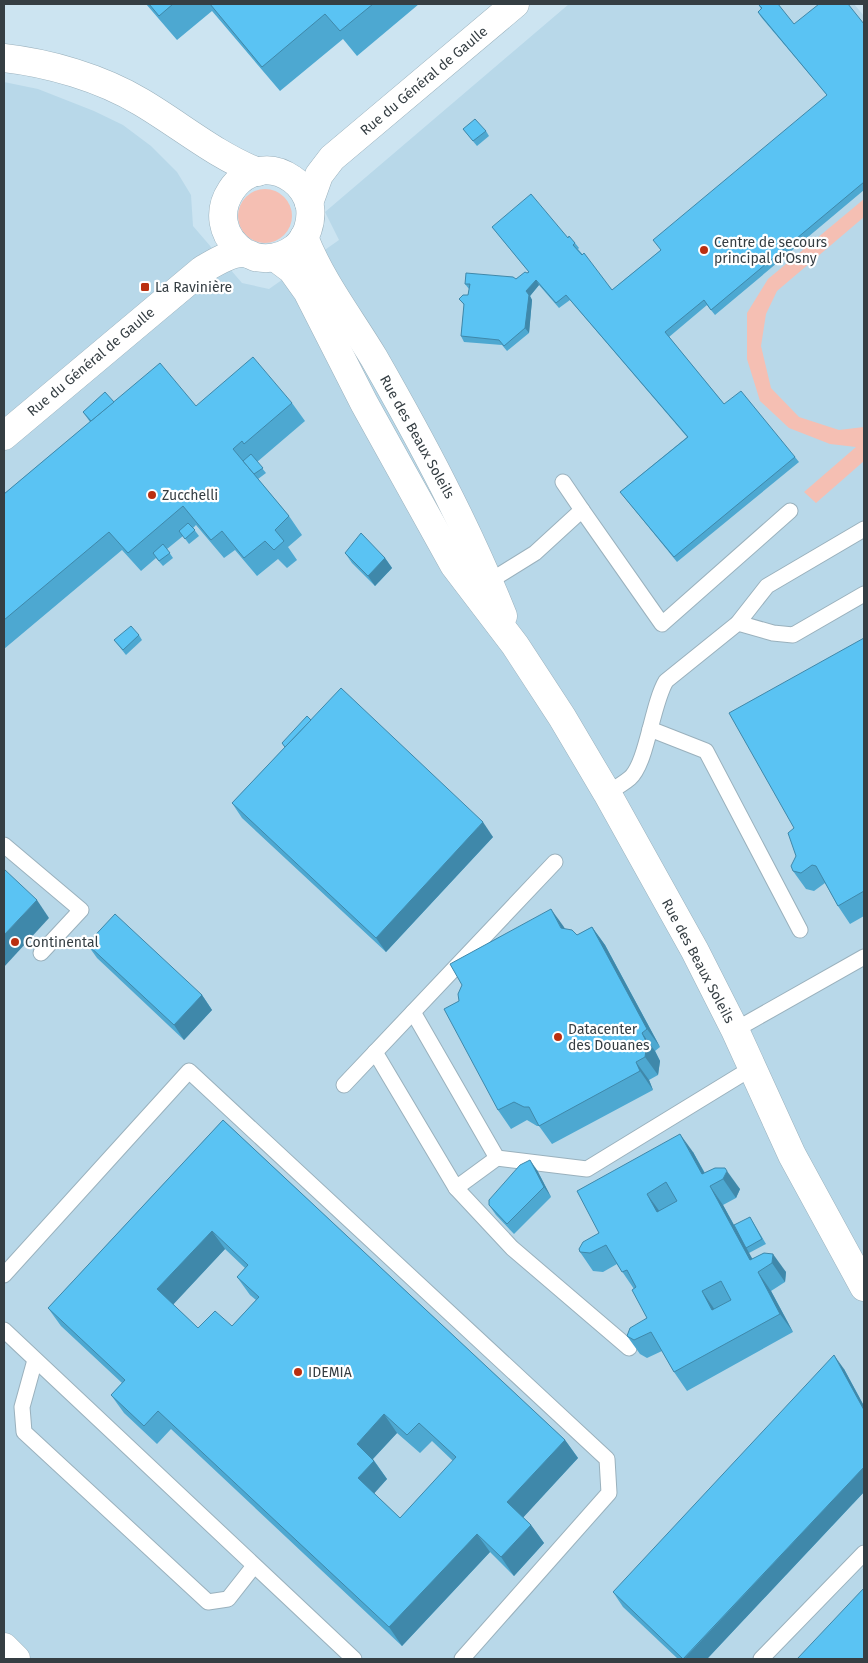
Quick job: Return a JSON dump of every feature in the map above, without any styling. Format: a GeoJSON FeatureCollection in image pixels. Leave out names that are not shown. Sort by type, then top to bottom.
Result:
{"type":"FeatureCollection","features":[{"type":"Feature","properties":{"kind":"main road","name":"Rue du Général de Gaulle"},"geometry":{"type":"LineString","coordinates":[[332,158],[515,4]]}},
{"type":"Feature","properties":{"kind":"main road"},"geometry":{"type":"LineString","coordinates":[[4,58],[52,68],[117,90],[139,100],[233,161],[299,185],[309,203]]}},
{"type":"Feature","properties":{"kind":"main road"},"geometry":{"type":"LineString","coordinates":[[197,139],[212,163],[225,201]]}},
{"type":"Feature","properties":{"kind":"main road"},"geometry":{"type":"LineString","coordinates":[[332,158],[319,175],[309,203],[310,220],[304,237],[292,250],[276,258],[260,258],[245,253],[234,243],[226,231],[223,219],[225,201],[235,184],[246,176],[305,170],[332,158]]}},
{"type":"Feature","properties":{"kind":"main road"},"geometry":{"type":"LineString","coordinates":[[202,270],[226,231]]}},
{"type":"Feature","properties":{"kind":"main road","name":"Rue des Beaux Soleils"},"geometry":{"type":"LineString","coordinates":[[304,237],[317,268],[361,337],[457,510],[481,586],[515,645],[562,717],[607,793],[694,951],[735,1030],[792,1154],[864,1287]]}},
{"type":"Feature","properties":{"kind":"main road"},"geometry":{"type":"LineString","coordinates":[[202,270],[216,262],[245,253]]}},
{"type":"Feature","properties":{"kind":"main road","name":"Rue des Beaux Soleils"},"geometry":{"type":"LineString","coordinates":[[276,258],[292,270],[307,291],[364,403],[454,564],[481,586]]}},
{"type":"Feature","properties":{"kind":"main road","name":"Rue du Général de Gaulle"},"geometry":{"type":"LineString","coordinates":[[4,436],[202,270]]}},
{"type":"Feature","properties":{"kind":"main road"},"geometry":{"type":"LineString","coordinates":[[4,1647],[16,1659]]}},
{"type":"Feature","properties":{"kind":"lane"},"geometry":{"type":"LineString","coordinates":[[400,469],[423,446]]}},
{"type":"Feature","properties":{"kind":"lane"},"geometry":{"type":"LineString","coordinates":[[563,482],[662,624],[790,511]]}},
{"type":"Feature","properties":{"kind":"lane"},"geometry":{"type":"LineString","coordinates":[[481,586],[535,552],[582,510]]}},
{"type":"Feature","properties":{"kind":"lane"},"geometry":{"type":"LineString","coordinates":[[607,793],[630,778],[636,769],[650,728],[659,692],[666,680],[738,623],[767,586],[864,529]]}},
{"type":"Feature","properties":{"kind":"lane"},"geometry":{"type":"LineString","coordinates":[[738,623],[773,633],[793,635],[864,594]]}},
{"type":"Feature","properties":{"kind":"lane"},"geometry":{"type":"LineString","coordinates":[[650,728],[706,751],[800,930]]}},
{"type":"Feature","properties":{"kind":"lane"},"geometry":{"type":"LineString","coordinates":[[4,846],[81,910],[41,953]]}},
{"type":"Feature","properties":{"kind":"lane"},"geometry":{"type":"LineString","coordinates":[[344,1085],[555,862]]}},
{"type":"Feature","properties":{"kind":"lane"},"geometry":{"type":"LineString","coordinates":[[735,1030],[864,957]]}},
{"type":"Feature","properties":{"kind":"lane"},"geometry":{"type":"LineString","coordinates":[[412,1012],[497,1158]]}},
{"type":"Feature","properties":{"kind":"lane"},"geometry":{"type":"LineString","coordinates":[[375,1052],[456,1188],[512,1248],[629,1348]]}},
{"type":"Feature","properties":{"kind":"lane"},"geometry":{"type":"LineString","coordinates":[[456,1188],[497,1158],[587,1169],[752,1068]]}},
{"type":"Feature","properties":{"kind":"lane"},"geometry":{"type":"LineString","coordinates":[[4,1275],[189,1071],[607,1459],[609,1493],[462,1659]]}},
{"type":"Feature","properties":{"kind":"lane"},"geometry":{"type":"LineString","coordinates":[[4,1330],[354,1659]]}},
{"type":"Feature","properties":{"kind":"lane"},"geometry":{"type":"LineString","coordinates":[[36,1360],[22,1407],[24,1432],[208,1602],[228,1599],[254,1566]]}},
{"type":"Feature","properties":{"kind":"lane"},"geometry":{"type":"LineString","coordinates":[[761,1659],[864,1553]]}},
{"type":"Feature","properties":{"kind":"shaded area"},"geometry":{"type":"Polygon","coordinates":[[[569,4],[854,4],[864,16],[864,1659],[4,1659],[4,82],[38,89],[94,111],[123,125],[151,146],[177,172],[191,195],[193,226],[242,283],[269,289],[339,240],[325,212],[569,4]]]}},
{"type":"Feature","properties":{"kind":"shaded area"},"geometry":{"type":"Polygon","coordinates":[[[260,189],[270,189],[280,193],[288,201],[292,216],[288,231],[280,239],[270,243],[260,243],[250,239],[242,231],[238,221],[238,211],[242,201],[250,193],[260,189]]]}},
{"type":"Feature","properties":{"kind":"shaded area"},"geometry":{"type":"Polygon","coordinates":[[[864,199],[864,217],[777,291],[766,314],[761,346],[771,388],[799,417],[839,430],[864,427],[864,461],[816,503],[804,492],[856,447],[830,444],[789,428],[760,401],[747,359],[747,313],[768,279],[864,199]]]}},
{"type":"Feature","properties":{"kind":"building"},"geometry":{"type":"Polygon","coordinates":[[[149,4],[173,4],[159,16],[149,4]]]}},
{"type":"Feature","properties":{"kind":"building"},"geometry":{"type":"Polygon","coordinates":[[[210,4],[373,4],[340,31],[325,14],[262,67],[210,4]]]}},
{"type":"Feature","properties":{"kind":"building"},"geometry":{"type":"Polygon","coordinates":[[[758,4],[778,4],[794,24],[819,4],[848,4],[864,24],[864,182],[711,310],[704,300],[665,332],[724,404],[741,391],[795,457],[674,557],[620,492],[688,437],[566,295],[556,303],[536,280],[526,291],[529,295],[525,328],[504,346],[499,340],[461,336],[464,304],[459,299],[463,295],[468,295],[470,284],[465,284],[466,273],[513,277],[516,279],[525,272],[529,272],[492,227],[531,194],[568,238],[569,236],[575,243],[573,245],[582,255],[584,253],[612,290],[661,250],[653,240],[827,95],[758,12],[762,8],[758,4]]]}},
{"type":"Feature","properties":{"kind":"building"},"geometry":{"type":"Polygon","coordinates":[[[475,119],[486,131],[473,141],[463,129],[475,119]]]}},
{"type":"Feature","properties":{"kind":"building","name":"Zucchelli"},"geometry":{"type":"Polygon","coordinates":[[[253,357],[292,403],[244,444],[242,441],[233,449],[289,516],[275,530],[284,541],[274,550],[265,541],[244,558],[222,531],[211,540],[183,506],[128,553],[109,532],[4,620],[4,494],[160,363],[196,406],[253,357]]]}},
{"type":"Feature","properties":{"kind":"building"},"geometry":{"type":"Polygon","coordinates":[[[105,392],[114,402],[91,421],[83,412],[105,392]]]}},
{"type":"Feature","properties":{"kind":"building"},"geometry":{"type":"Polygon","coordinates":[[[251,454],[263,468],[254,474],[243,461],[251,454]]]}},
{"type":"Feature","properties":{"kind":"building"},"geometry":{"type":"Polygon","coordinates":[[[188,523],[195,530],[185,539],[179,531],[188,523]]]}},
{"type":"Feature","properties":{"kind":"building"},"geometry":{"type":"Polygon","coordinates":[[[361,533],[385,558],[368,576],[345,553],[361,533]]]}},
{"type":"Feature","properties":{"kind":"building"},"geometry":{"type":"Polygon","coordinates":[[[163,544],[170,553],[159,561],[153,553],[163,544]]]}},
{"type":"Feature","properties":{"kind":"building"},"geometry":{"type":"Polygon","coordinates":[[[131,626],[139,635],[123,650],[114,640],[131,626]]]}},
{"type":"Feature","properties":{"kind":"building"},"geometry":{"type":"Polygon","coordinates":[[[864,638],[864,891],[838,906],[816,866],[812,865],[801,873],[793,871],[791,866],[796,856],[788,833],[794,828],[729,713],[864,638]]]}},
{"type":"Feature","properties":{"kind":"building"},"geometry":{"type":"Polygon","coordinates":[[[341,688],[483,822],[376,938],[232,803],[341,688]]]}},
{"type":"Feature","properties":{"kind":"building"},"geometry":{"type":"Polygon","coordinates":[[[307,716],[311,720],[285,747],[282,743],[307,716]]]}},
{"type":"Feature","properties":{"kind":"building"},"geometry":{"type":"Polygon","coordinates":[[[4,869],[37,900],[4,935],[4,869]]]}},
{"type":"Feature","properties":{"kind":"building","name":"Datacenter des Douanes"},"geometry":{"type":"Polygon","coordinates":[[[551,909],[561,928],[572,930],[577,935],[592,927],[647,1029],[642,1033],[647,1043],[645,1057],[636,1062],[640,1071],[539,1126],[529,1107],[524,1107],[514,1102],[498,1110],[444,1009],[459,1001],[458,994],[462,985],[450,964],[551,909]]]}},
{"type":"Feature","properties":{"kind":"building"},"geometry":{"type":"Polygon","coordinates":[[[115,914],[202,995],[174,1025],[87,944],[115,914]]]}},
{"type":"Feature","properties":{"kind":"building","name":"IDEMIA"},"geometry":{"type":"Polygon","coordinates":[[[223,1120],[565,1440],[507,1502],[531,1525],[501,1557],[477,1534],[389,1627],[158,1411],[144,1426],[111,1395],[125,1380],[48,1308],[223,1120]],[[212,1231],[157,1289],[198,1328],[215,1311],[232,1326],[259,1297],[237,1277],[248,1265],[212,1231]],[[384,1414],[357,1444],[374,1461],[358,1478],[400,1518],[456,1457],[419,1423],[407,1435],[384,1414]]]}},
{"type":"Feature","properties":{"kind":"building"},"geometry":{"type":"Polygon","coordinates":[[[680,1134],[702,1174],[715,1168],[725,1168],[727,1171],[723,1179],[710,1186],[750,1260],[764,1253],[773,1254],[772,1263],[758,1272],[780,1314],[674,1372],[651,1332],[634,1340],[627,1336],[630,1328],[647,1318],[632,1290],[636,1287],[627,1270],[622,1272],[606,1245],[590,1253],[580,1252],[579,1249],[583,1242],[599,1233],[577,1191],[680,1134]],[[666,1182],[647,1194],[657,1212],[677,1201],[666,1182]],[[721,1281],[702,1291],[712,1310],[731,1300],[721,1281]]]}},
{"type":"Feature","properties":{"kind":"building"},"geometry":{"type":"Polygon","coordinates":[[[530,1160],[544,1187],[507,1224],[489,1205],[489,1200],[520,1165],[530,1160]]]}},
{"type":"Feature","properties":{"kind":"building"},"geometry":{"type":"Polygon","coordinates":[[[750,1217],[762,1239],[746,1248],[734,1225],[750,1217]]]}},
{"type":"Feature","properties":{"kind":"building"},"geometry":{"type":"Polygon","coordinates":[[[834,1355],[864,1410],[864,1467],[683,1659],[613,1592],[834,1355]]]}},
{"type":"Feature","properties":{"kind":"building"},"geometry":{"type":"Polygon","coordinates":[[[864,1588],[864,1659],[797,1659],[864,1588]]]}},
{"type":"Feature","properties":{"kind":"place","name":"Centre de secours principal d'Osny"},"geometry":{"type":"Point","coordinates":[704,250]}},
{"type":"Feature","properties":{"kind":"place","name":"La Ravinière"},"geometry":{"type":"Point","coordinates":[145,287]}},
{"type":"Feature","properties":{"kind":"place","name":"Zucchelli"},"geometry":{"type":"Point","coordinates":[152,495]}},
{"type":"Feature","properties":{"kind":"place","name":"Continental"},"geometry":{"type":"Point","coordinates":[15,942]}},
{"type":"Feature","properties":{"kind":"place","name":"Datacenter des Douanes"},"geometry":{"type":"Point","coordinates":[558,1037]}},
{"type":"Feature","properties":{"kind":"place","name":"IDEMIA"},"geometry":{"type":"Point","coordinates":[298,1372]}}]}
